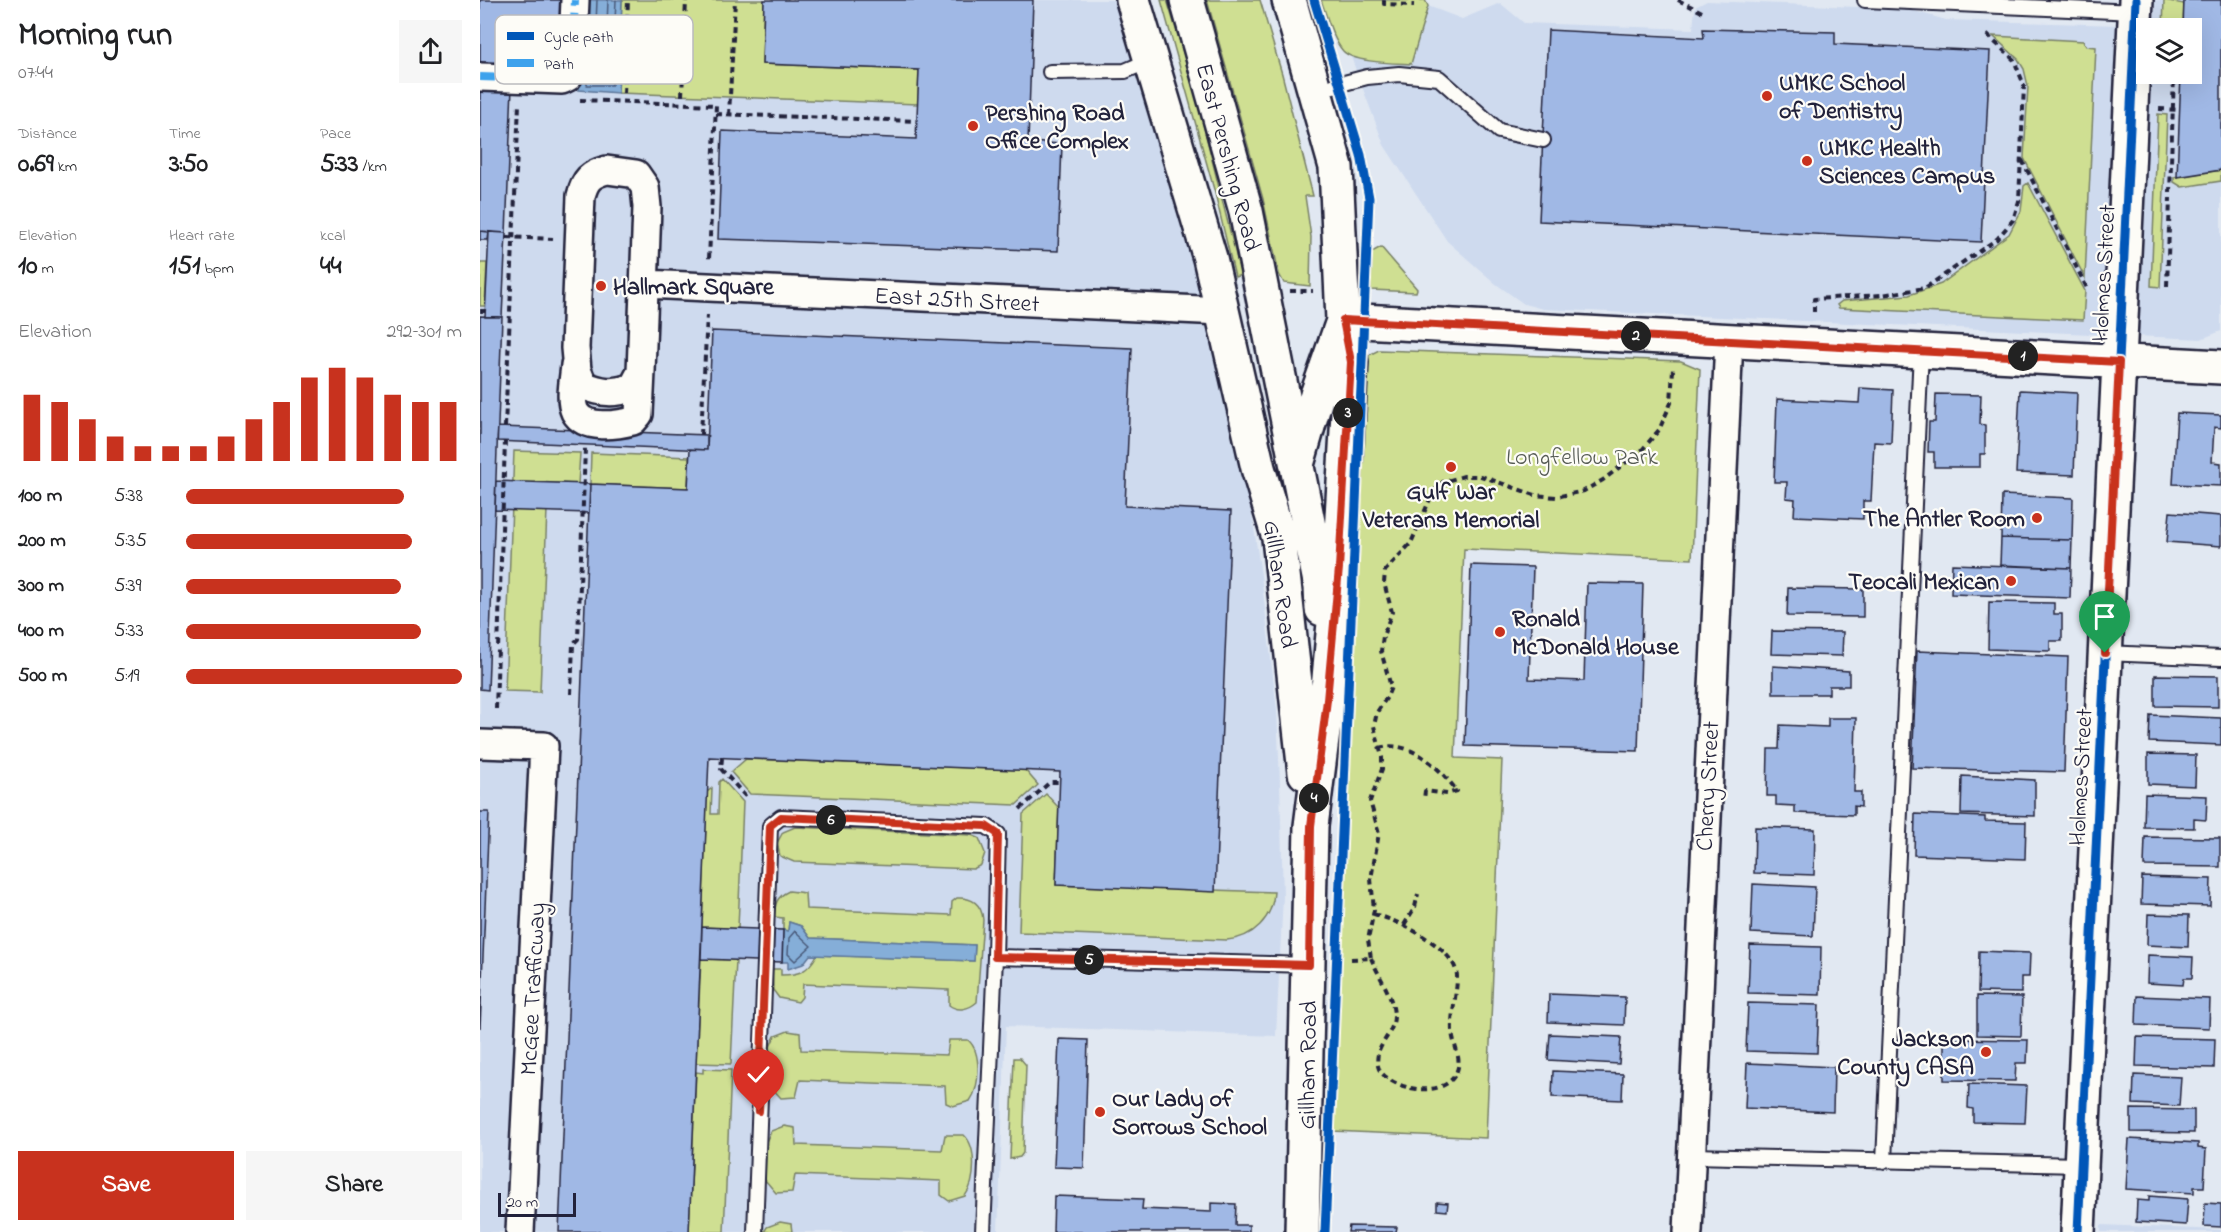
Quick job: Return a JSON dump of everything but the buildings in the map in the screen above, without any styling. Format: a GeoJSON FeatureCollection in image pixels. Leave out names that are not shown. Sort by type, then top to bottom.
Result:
{"type":"FeatureCollection","features":[{"type":"Feature","properties":{"kind":"main road","name":"East Pershing Road"},"geometry":{"type":"LineString","coordinates":[[1133,0],[1210,258],[1222,311]]}},
{"type":"Feature","properties":{"kind":"main road","name":"East Pershing Road"},"geometry":{"type":"LineString","coordinates":[[1187,0],[1246,211],[1268,316]]}},
{"type":"Feature","properties":{"kind":"main road"},"geometry":{"type":"LineString","coordinates":[[1279,538],[1317,395],[1343,320],[1336,166],[1289,0]]}},
{"type":"Feature","properties":{"kind":"main road","name":"Holmes Street"},"geometry":{"type":"LineString","coordinates":[[2078,1232],[2136,6]]}},
{"type":"Feature","properties":{"kind":"main road","name":"East 25th Street"},"geometry":{"type":"LineString","coordinates":[[1222,311],[1268,316]]}},
{"type":"Feature","properties":{"kind":"main road","name":"Gillham Road"},"geometry":{"type":"LineString","coordinates":[[1222,311],[1258,468],[1279,538],[1311,826]]}},
{"type":"Feature","properties":{"kind":"main road","name":"Gillham Road"},"geometry":{"type":"LineString","coordinates":[[1268,316],[1296,469],[1322,587],[1327,700]]}},
{"type":"Feature","properties":{"kind":"main road","name":"Gillham Road"},"geometry":{"type":"LineString","coordinates":[[1302,1232],[1311,826],[1327,700],[1339,568],[1351,362],[1343,320]]}},
{"type":"Feature","properties":{"kind":"main road"},"geometry":{"type":"LineString","coordinates":[[1343,320],[2221,367]]}},
{"type":"Feature","properties":{"kind":"street"},"geometry":{"type":"LineString","coordinates":[[574,15],[575,0]]}},
{"type":"Feature","properties":{"kind":"street"},"geometry":{"type":"LineString","coordinates":[[480,77],[495,78]]}},
{"type":"Feature","properties":{"kind":"street"},"geometry":{"type":"LineString","coordinates":[[625,171],[636,174],[645,187],[647,207],[645,284],[641,372],[633,387],[618,392],[600,392],[583,385],[577,370],[575,348],[581,196],[584,182],[594,173],[625,171]]}},
{"type":"Feature","properties":{"kind":"street","name":"East 25th Street"},"geometry":{"type":"LineString","coordinates":[[645,284],[1222,311]]}},
{"type":"Feature","properties":{"kind":"street","name":"Cherry Street"},"geometry":{"type":"LineString","coordinates":[[1688,1232],[1729,340]]}},
{"type":"Feature","properties":{"kind":"street","name":"McGee Trafficway"},"geometry":{"type":"LineString","coordinates":[[480,744],[544,746],[520,1232]]}},
{"type":"Feature","properties":{"kind":"lane"},"geometry":{"type":"LineString","coordinates":[[1865,0],[2136,6]]}},
{"type":"Feature","properties":{"kind":"lane"},"geometry":{"type":"LineString","coordinates":[[1050,72],[1125,71],[1151,60]]}},
{"type":"Feature","properties":{"kind":"lane"},"geometry":{"type":"LineString","coordinates":[[1314,91],[1367,77],[1399,74],[1439,78],[1499,131],[1543,140]]}},
{"type":"Feature","properties":{"kind":"lane"},"geometry":{"type":"LineString","coordinates":[[1884,1161],[1921,351]]}},
{"type":"Feature","properties":{"kind":"lane"},"geometry":{"type":"LineString","coordinates":[[2105,653],[2221,658]]}},
{"type":"Feature","properties":{"kind":"lane"},"geometry":{"type":"LineString","coordinates":[[755,1232],[770,826],[781,817],[986,826],[998,834],[983,1232]]}},
{"type":"Feature","properties":{"kind":"lane"},"geometry":{"type":"LineString","coordinates":[[995,957],[1309,965]]}},
{"type":"Feature","properties":{"kind":"lane"},"geometry":{"type":"LineString","coordinates":[[1692,1156],[2081,1166]]}},
{"type":"Feature","properties":{"kind":"path"},"geometry":{"type":"LineString","coordinates":[[627,15],[628,0]]}},
{"type":"Feature","properties":{"kind":"path"},"geometry":{"type":"LineString","coordinates":[[685,15],[686,0]]}},
{"type":"Feature","properties":{"kind":"path"},"geometry":{"type":"LineString","coordinates":[[729,114],[735,0]]}},
{"type":"Feature","properties":{"kind":"path"},"geometry":{"type":"LineString","coordinates":[[1384,0],[1384,4],[1414,5]]}},
{"type":"Feature","properties":{"kind":"path"},"geometry":{"type":"LineString","coordinates":[[1678,0],[1702,12]]}},
{"type":"Feature","properties":{"kind":"path"},"geometry":{"type":"LineString","coordinates":[[1814,312],[1814,299],[1882,295],[1931,285],[1997,239],[2007,229],[2018,209],[2023,79],[2014,60],[1985,33]]}},
{"type":"Feature","properties":{"kind":"path"},"geometry":{"type":"LineString","coordinates":[[624,84],[624,93]]}},
{"type":"Feature","properties":{"kind":"path"},"geometry":{"type":"LineString","coordinates":[[682,84],[682,96]]}},
{"type":"Feature","properties":{"kind":"path"},"geometry":{"type":"LineString","coordinates":[[2167,286],[2174,84]]}},
{"type":"Feature","properties":{"kind":"path"},"geometry":{"type":"LineString","coordinates":[[2159,109],[2180,110]]}},
{"type":"Feature","properties":{"kind":"path"},"geometry":{"type":"LineString","coordinates":[[716,114],[917,121]]}},
{"type":"Feature","properties":{"kind":"path"},"geometry":{"type":"LineString","coordinates":[[2021,159],[2088,290]]}},
{"type":"Feature","properties":{"kind":"path"},"geometry":{"type":"LineString","coordinates":[[506,237],[564,240]]}},
{"type":"Feature","properties":{"kind":"path"},"geometry":{"type":"LineString","coordinates":[[1290,291],[1316,291]]}},
{"type":"Feature","properties":{"kind":"path"},"geometry":{"type":"LineString","coordinates":[[502,312],[510,312]]}},
{"type":"Feature","properties":{"kind":"path"},"geometry":{"type":"LineString","coordinates":[[701,435],[707,315]]}},
{"type":"Feature","properties":{"kind":"path"},"geometry":{"type":"LineString","coordinates":[[1373,914],[1404,925],[1445,953],[1454,965],[1457,975],[1452,1033],[1459,1061],[1455,1074],[1447,1083],[1432,1089],[1413,1088],[1391,1081],[1381,1073],[1377,1063],[1377,1052],[1390,1030],[1394,1015],[1371,958],[1368,940],[1373,914],[1371,879],[1379,833],[1370,801],[1382,769],[1375,738],[1375,719],[1391,687],[1382,658],[1383,636],[1392,612],[1384,583],[1385,571],[1411,543],[1433,492],[1443,482],[1471,475],[1490,478],[1544,497],[1569,495],[1584,491],[1629,461],[1659,430],[1671,403],[1673,369]]}},
{"type":"Feature","properties":{"kind":"path"},"geometry":{"type":"LineString","coordinates":[[496,709],[505,441]]}},
{"type":"Feature","properties":{"kind":"path"},"geometry":{"type":"LineString","coordinates":[[571,693],[573,644],[578,639],[585,445]]}},
{"type":"Feature","properties":{"kind":"path"},"geometry":{"type":"LineString","coordinates":[[1379,748],[1395,745],[1409,749],[1442,773],[1458,791],[1448,794],[1425,791],[1424,799]]}},
{"type":"Feature","properties":{"kind":"path"},"geometry":{"type":"LineString","coordinates":[[722,758],[722,769],[747,798]]}},
{"type":"Feature","properties":{"kind":"path"},"geometry":{"type":"LineString","coordinates":[[1020,809],[1050,782],[1060,782]]}},
{"type":"Feature","properties":{"kind":"path"},"geometry":{"type":"LineString","coordinates":[[1404,925],[1415,907],[1418,894]]}},
{"type":"Feature","properties":{"kind":"path"},"geometry":{"type":"LineString","coordinates":[[1351,959],[1371,958]]}},
{"type":"Feature","properties":{"kind":"shaded area"},"geometry":{"type":"Polygon","coordinates":[[[480,0],[1124,0],[1174,173],[1249,495],[1261,575],[1277,710],[1280,783],[1283,896],[1276,1036],[1006,1026],[998,1232],[480,1232],[480,0]]]}},
{"type":"Feature","properties":{"kind":"shaded area","name":"UMKC Health Sciences Campus"},"geometry":{"type":"Polygon","coordinates":[[[2155,0],[2221,0],[2221,331],[2201,339],[1543,309],[1524,304],[1496,284],[1447,241],[1384,145],[1351,57],[1411,64],[1428,6],[1462,19],[1500,3],[1524,23],[1693,29],[1695,7],[1707,1],[1907,9],[1946,20],[2136,25],[2136,84],[2202,84],[2202,18],[2154,18],[2155,0]]]}},
{"type":"Feature","properties":{"kind":"shaded area"},"geometry":{"type":"Polygon","coordinates":[[[2101,1225],[2221,1230],[2221,1232],[2101,1232],[2101,1225]]]}},
{"type":"Feature","properties":{"kind":"green space"},"geometry":{"type":"Polygon","coordinates":[[[622,0],[764,0],[762,64],[919,70],[918,104],[618,93],[618,84],[693,84],[693,15],[621,15],[622,0]]]}},
{"type":"Feature","properties":{"kind":"green space"},"geometry":{"type":"Polygon","coordinates":[[[1161,0],[1167,0],[1194,88],[1241,275],[1235,277],[1215,193],[1161,0]]]}},
{"type":"Feature","properties":{"kind":"green space"},"geometry":{"type":"Polygon","coordinates":[[[1207,0],[1260,0],[1282,74],[1313,196],[1305,196],[1311,237],[1310,286],[1284,283],[1279,274],[1263,199],[1207,0]]]}},
{"type":"Feature","properties":{"kind":"green space"},"geometry":{"type":"Polygon","coordinates":[[[1321,0],[1425,0],[1428,6],[1411,64],[1375,62],[1348,55],[1336,40],[1321,0]]]}},
{"type":"Feature","properties":{"kind":"green space"},"geometry":{"type":"Polygon","coordinates":[[[2164,0],[2184,4],[2183,18],[2163,18],[2164,0]]]}},
{"type":"Feature","properties":{"kind":"green space"},"geometry":{"type":"Polygon","coordinates":[[[1993,36],[2083,41],[2086,46],[2096,47],[2085,278],[2024,158],[2028,86],[2024,69],[2018,59],[1993,36]]]}},
{"type":"Feature","properties":{"kind":"green space"},"geometry":{"type":"Polygon","coordinates":[[[2158,114],[2167,115],[2160,287],[2151,286],[2158,114]]]}},
{"type":"Feature","properties":{"kind":"green space"},"geometry":{"type":"Polygon","coordinates":[[[2221,170],[2221,181],[2182,187],[2174,182],[2174,177],[2221,170]]]}},
{"type":"Feature","properties":{"kind":"green space"},"geometry":{"type":"Polygon","coordinates":[[[2028,183],[2085,291],[2083,320],[1839,308],[1837,305],[1842,301],[1909,295],[1941,284],[2009,234],[2021,211],[2024,186],[2028,183]]]}},
{"type":"Feature","properties":{"kind":"green space"},"geometry":{"type":"Polygon","coordinates":[[[1381,247],[1417,289],[1416,292],[1371,290],[1372,252],[1381,247]]]}},
{"type":"Feature","properties":{"kind":"green space"},"geometry":{"type":"Polygon","coordinates":[[[480,263],[487,263],[485,306],[480,306],[480,263]]]}},
{"type":"Feature","properties":{"kind":"green space","name":"Longfellow Park"},"geometry":{"type":"Polygon","coordinates":[[[1379,350],[1681,361],[1700,369],[1692,559],[1464,549],[1455,758],[1502,760],[1486,1138],[1333,1131],[1367,360],[1369,355],[1379,350]]]}},
{"type":"Feature","properties":{"kind":"green space"},"geometry":{"type":"Polygon","coordinates":[[[514,451],[580,453],[578,484],[548,483],[540,692],[505,691],[514,451]]]}},
{"type":"Feature","properties":{"kind":"green space"},"geometry":{"type":"Polygon","coordinates":[[[591,453],[689,457],[688,488],[590,484],[591,453]]]}},
{"type":"Feature","properties":{"kind":"green space"},"geometry":{"type":"Polygon","coordinates":[[[746,759],[1025,770],[1038,785],[1016,805],[750,794],[731,772],[746,759]]]}},
{"type":"Feature","properties":{"kind":"green space"},"geometry":{"type":"Polygon","coordinates":[[[722,779],[743,802],[738,929],[702,927],[707,792],[712,788],[711,814],[718,814],[719,782],[722,779]]]}},
{"type":"Feature","properties":{"kind":"green space"},"geometry":{"type":"Polygon","coordinates":[[[1046,794],[1059,808],[1056,885],[1274,892],[1266,918],[1253,931],[1227,940],[1019,932],[1023,814],[1046,794]]]}},
{"type":"Feature","properties":{"kind":"green space"},"geometry":{"type":"Polygon","coordinates":[[[795,827],[971,835],[979,838],[985,853],[981,865],[973,869],[794,862],[780,856],[777,843],[783,832],[795,827]]]}},
{"type":"Feature","properties":{"kind":"green space"},"geometry":{"type":"Polygon","coordinates":[[[789,891],[805,893],[806,909],[951,915],[952,902],[957,898],[972,900],[981,910],[983,920],[977,1002],[963,1009],[952,1007],[949,1005],[949,990],[803,984],[802,997],[798,1002],[779,998],[773,990],[772,969],[781,969],[781,975],[798,973],[807,968],[817,955],[974,961],[975,945],[810,938],[801,926],[789,922],[788,931],[783,930],[783,918],[774,917],[775,908],[779,898],[789,891]]]}},
{"type":"Feature","properties":{"kind":"green space"},"geometry":{"type":"Polygon","coordinates":[[[701,959],[736,960],[731,1064],[696,1063],[701,959]]]}},
{"type":"Feature","properties":{"kind":"green space"},"geometry":{"type":"Polygon","coordinates":[[[788,1031],[800,1033],[801,1050],[947,1055],[949,1040],[968,1040],[976,1053],[978,1070],[976,1087],[970,1101],[953,1106],[946,1103],[945,1086],[800,1080],[796,1097],[781,1098],[769,1085],[770,1047],[775,1036],[788,1031]]]}},
{"type":"Feature","properties":{"kind":"green space"},"geometry":{"type":"Polygon","coordinates":[[[1014,1058],[1020,1058],[1026,1065],[1023,1153],[1020,1157],[1010,1159],[1014,1058]]]}},
{"type":"Feature","properties":{"kind":"green space"},"geometry":{"type":"Polygon","coordinates":[[[703,1069],[731,1070],[724,1232],[689,1232],[696,1072],[703,1073],[703,1069]]]}},
{"type":"Feature","properties":{"kind":"green space"},"geometry":{"type":"Polygon","coordinates":[[[784,1126],[795,1128],[796,1145],[942,1150],[945,1135],[964,1135],[971,1148],[974,1165],[969,1190],[965,1196],[949,1201],[941,1195],[941,1181],[795,1175],[792,1192],[776,1193],[765,1180],[766,1142],[771,1131],[784,1126]]]}},
{"type":"Feature","properties":{"kind":"green space"},"geometry":{"type":"Polygon","coordinates":[[[780,1222],[791,1224],[792,1232],[764,1232],[767,1227],[780,1222]]]}},
{"type":"Feature","properties":{"kind":"water"},"geometry":{"type":"Polygon","coordinates":[[[583,0],[622,0],[621,15],[582,15],[583,0]]]}},
{"type":"Feature","properties":{"kind":"water"},"geometry":{"type":"Polygon","coordinates":[[[579,84],[618,84],[618,93],[579,90],[579,84]]]}},
{"type":"Feature","properties":{"kind":"water"},"geometry":{"type":"Polygon","coordinates":[[[789,922],[801,926],[810,938],[975,945],[974,961],[810,955],[803,964],[788,969],[788,962],[782,962],[783,930],[788,931],[789,922]]]}},
{"type":"Feature","properties":{"kind":"marked path"},"geometry":{"type":"LineString","coordinates":[[574,15],[575,0]]}},
{"type":"Feature","properties":{"kind":"marked path"},"geometry":{"type":"LineString","coordinates":[[480,77],[495,78]]}},
{"type":"Feature","properties":{"kind":"cycle path"},"geometry":{"type":"LineString","coordinates":[[1314,0],[1361,155],[1369,198],[1325,1232]]}},
{"type":"Feature","properties":{"kind":"cycle path"},"geometry":{"type":"LineString","coordinates":[[2078,1232],[2136,0]]}},
{"type":"Feature","properties":{"kind":"place","name":"UMKC School of Dentistry"},"geometry":{"type":"Point","coordinates":[1767,96]}},
{"type":"Feature","properties":{"kind":"place","name":"Pershing Road Office Complex"},"geometry":{"type":"Point","coordinates":[973,126]}},
{"type":"Feature","properties":{"kind":"place","name":"UMKC Health Sciences Campus"},"geometry":{"type":"Point","coordinates":[1807,161]}},
{"type":"Feature","properties":{"kind":"place","name":"Hallmark Square"},"geometry":{"type":"Point","coordinates":[601,286]}},
{"type":"Feature","properties":{"kind":"place","name":"Gulf War Veterans Memorial"},"geometry":{"type":"Point","coordinates":[1451,467]}},
{"type":"Feature","properties":{"kind":"place","name":"The Antler Room"},"geometry":{"type":"Point","coordinates":[2037,518]}},
{"type":"Feature","properties":{"kind":"place","name":"Teocali Mexican"},"geometry":{"type":"Point","coordinates":[2011,581]}},
{"type":"Feature","properties":{"kind":"place","name":"Ronald McDonald House"},"geometry":{"type":"Point","coordinates":[1500,632]}},
{"type":"Feature","properties":{"kind":"place","name":"Jackson County CASA"},"geometry":{"type":"Point","coordinates":[1986,1052]}},
{"type":"Feature","properties":{"kind":"place","name":"Our Lady of Sorrows School"},"geometry":{"type":"Point","coordinates":[1100,1112]}},
{"type":"Feature","properties":{"kind":"route"},"geometry":{"type":"LineString","coordinates":[[759,1111],[770,826],[781,817],[986,826],[998,834],[995,957],[1309,965],[1311,826],[1327,700],[1339,568],[1351,362],[1343,320],[2119,362],[2105,653]]}}]}
